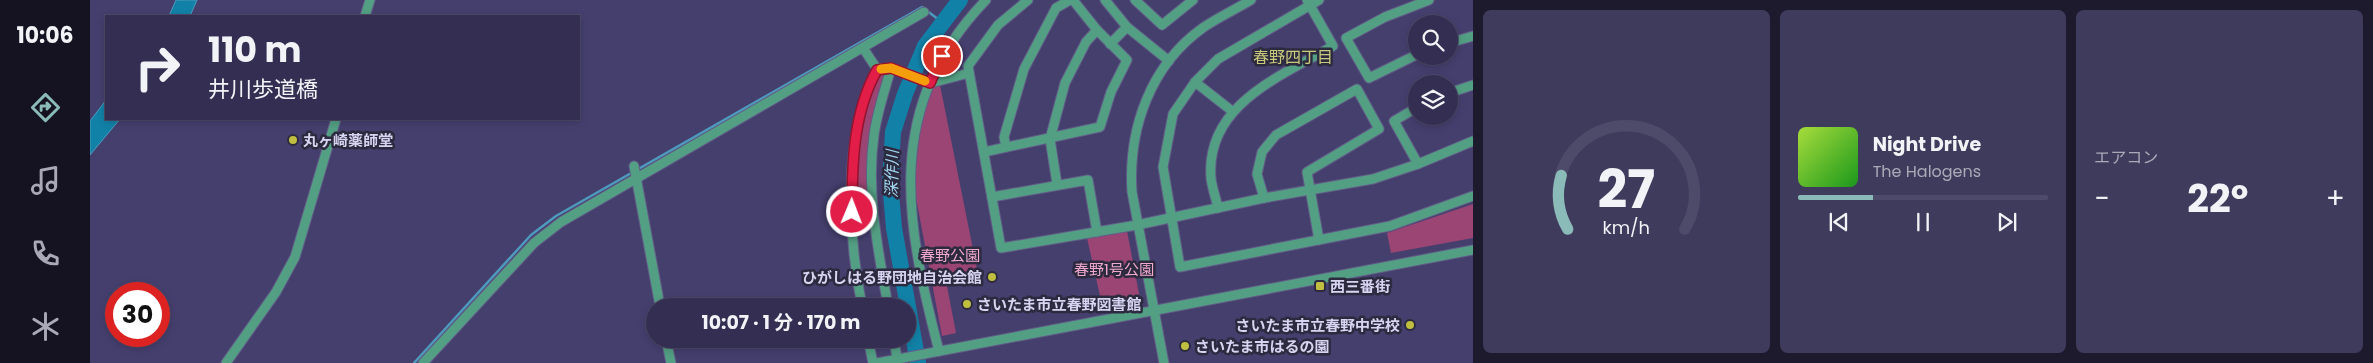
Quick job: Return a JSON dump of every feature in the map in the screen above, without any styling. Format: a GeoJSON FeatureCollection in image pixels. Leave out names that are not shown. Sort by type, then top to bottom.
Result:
{"type":"FeatureCollection","features":[{"type":"Feature","properties":{"kind":"street"},"geometry":{"type":"LineString","coordinates":[[366,15],[370,0]]}},
{"type":"Feature","properties":{"kind":"street"},"geometry":{"type":"LineString","coordinates":[[937,352],[918,251],[909,184],[910,153],[919,109],[942,56],[969,17],[986,0]]}},
{"type":"Feature","properties":{"kind":"street"},"geometry":{"type":"LineString","coordinates":[[1028,0],[998,25],[968,66],[1001,248],[1137,225],[1264,198],[1372,179],[1418,164],[1473,141]]}},
{"type":"Feature","properties":{"kind":"street"},"geometry":{"type":"LineString","coordinates":[[984,152],[1100,127],[1111,92],[1128,60],[1110,44],[1071,0],[1056,8],[1024,69],[1004,137],[1006,147]]}},
{"type":"Feature","properties":{"kind":"street"},"geometry":{"type":"LineString","coordinates":[[1135,0],[1162,25],[1191,0]]}},
{"type":"Feature","properties":{"kind":"street"},"geometry":{"type":"LineString","coordinates":[[1164,363],[1131,185],[1132,146],[1148,93],[1169,61],[1204,27],[1251,0]]}},
{"type":"Feature","properties":{"kind":"street"},"geometry":{"type":"LineString","coordinates":[[1319,0],[1308,2],[1218,59],[1195,82],[1173,114],[1163,167],[1170,218],[1180,266],[1390,226],[1473,196]]}},
{"type":"Feature","properties":{"kind":"street"},"geometry":{"type":"LineString","coordinates":[[1408,59],[1369,78],[1346,38],[1385,17],[1429,0]]}},
{"type":"Feature","properties":{"kind":"street"},"geometry":{"type":"LineString","coordinates":[[1108,1],[1127,27],[1169,61]]}},
{"type":"Feature","properties":{"kind":"street"},"geometry":{"type":"LineString","coordinates":[[1218,208],[1211,178],[1214,150],[1221,128],[1232,111],[1249,95],[1333,46],[1308,2]]}},
{"type":"Feature","properties":{"kind":"street"},"geometry":{"type":"LineString","coordinates":[[423,363],[534,243],[560,222],[924,12]]}},
{"type":"Feature","properties":{"kind":"street"},"geometry":{"type":"LineString","coordinates":[[1110,44],[1127,27]]}},
{"type":"Feature","properties":{"kind":"street"},"geometry":{"type":"LineString","coordinates":[[1057,184],[1050,139],[1065,83],[1086,42],[1097,30]]}},
{"type":"Feature","properties":{"kind":"street"},"geometry":{"type":"LineString","coordinates":[[1458,40],[1473,36]]}},
{"type":"Feature","properties":{"kind":"street"},"geometry":{"type":"LineString","coordinates":[[863,48],[877,70]]}},
{"type":"Feature","properties":{"kind":"street"},"geometry":{"type":"LineString","coordinates":[[887,298],[872,216],[871,177],[874,135],[891,68]]}},
{"type":"Feature","properties":{"kind":"street"},"geometry":{"type":"LineString","coordinates":[[877,70],[891,68],[930,83],[969,73]]}},
{"type":"Feature","properties":{"kind":"street"},"geometry":{"type":"LineString","coordinates":[[860,298],[857,284],[852,212],[852,167],[859,117],[868,86],[877,70]]}},
{"type":"Feature","properties":{"kind":"street"},"geometry":{"type":"LineString","coordinates":[[1195,82],[1232,111]]}},
{"type":"Feature","properties":{"kind":"street"},"geometry":{"type":"LineString","coordinates":[[1458,90],[1473,85]]}},
{"type":"Feature","properties":{"kind":"street"},"geometry":{"type":"LineString","coordinates":[[1264,198],[1257,174],[1262,152],[1276,135],[1357,89],[1379,129],[1307,172],[1319,240]]}},
{"type":"Feature","properties":{"kind":"street"},"geometry":{"type":"LineString","coordinates":[[1408,113],[1394,121],[1418,164]]}},
{"type":"Feature","properties":{"kind":"street"},"geometry":{"type":"LineString","coordinates":[[226,363],[288,272],[302,239],[336,120]]}},
{"type":"Feature","properties":{"kind":"street"},"geometry":{"type":"LineString","coordinates":[[634,166],[659,298]]}},
{"type":"Feature","properties":{"kind":"street"},"geometry":{"type":"LineString","coordinates":[[992,197],[1088,180],[1097,232]]}},
{"type":"Feature","properties":{"kind":"street"},"geometry":{"type":"LineString","coordinates":[[877,363],[1473,250]]}},
{"type":"Feature","properties":{"kind":"street"},"geometry":{"type":"LineString","coordinates":[[668,348],[671,363]]}},
{"type":"Feature","properties":{"kind":"street"},"geometry":{"type":"LineString","coordinates":[[870,348],[873,363]]}},
{"type":"Feature","properties":{"kind":"street"},"geometry":{"type":"LineString","coordinates":[[896,348],[899,359]]}},
{"type":"Feature","properties":{"kind":"green space"},"geometry":{"type":"Polygon","coordinates":[[[887,72],[868,178],[867,205],[857,205],[859,146],[865,114],[879,73],[887,72]]]}},
{"type":"Feature","properties":{"kind":"green space","name":"春野公園"},"geometry":{"type":"Polygon","coordinates":[[[940,85],[978,274],[946,281],[956,333],[942,336],[913,182],[917,139],[924,111],[934,86],[940,85]]]}},
{"type":"Feature","properties":{"kind":"green space"},"geometry":{"type":"Polygon","coordinates":[[[1473,204],[1473,238],[1391,253],[1387,233],[1473,204]]]}},
{"type":"Feature","properties":{"kind":"green space","name":"春野1号公園"},"geometry":{"type":"Polygon","coordinates":[[[1127,231],[1140,299],[1103,309],[1087,238],[1127,231]]]}},
{"type":"Feature","properties":{"kind":"water"},"geometry":{"type":"Polygon","coordinates":[[[176,0],[197,0],[190,15],[169,15],[176,0]]]}},
{"type":"Feature","properties":{"kind":"water"},"geometry":{"type":"Polygon","coordinates":[[[105,101],[105,120],[119,120],[90,155],[90,121],[105,101]]]}},
{"type":"Feature","properties":{"kind":"waterway","name":"深作川"},"geometry":{"type":"LineString","coordinates":[[918,363],[894,228],[890,183],[893,132],[905,94],[925,46],[960,0]]}},
{"type":"Feature","properties":{"kind":"waterway"},"geometry":{"type":"LineString","coordinates":[[414,363],[531,235],[556,216],[922,7],[943,23]]}},
{"type":"Feature","properties":{"kind":"slow traffic"},"geometry":{"type":"LineString","coordinates":[[881,69],[891,68],[925,81]]}},
{"type":"Feature","properties":{"kind":"place","name":"丸ヶ崎薬師堂"},"geometry":{"type":"Point","coordinates":[293,140]}},
{"type":"Feature","properties":{"kind":"place","name":"ひがしはる野団地自治会館"},"geometry":{"type":"Point","coordinates":[992,277]}},
{"type":"Feature","properties":{"kind":"place","name":"西三番街"},"geometry":{"type":"Point","coordinates":[1320,286]}},
{"type":"Feature","properties":{"kind":"place","name":"さいたま市立春野図書館"},"geometry":{"type":"Point","coordinates":[967,304]}},
{"type":"Feature","properties":{"kind":"place","name":"さいたま市立春野中学校"},"geometry":{"type":"Point","coordinates":[1410,325]}},
{"type":"Feature","properties":{"kind":"place","name":"さいたま市はるの園"},"geometry":{"type":"Point","coordinates":[1185,346]}},
{"type":"Feature","properties":{"kind":"district","name":"春野四丁目"},"geometry":{"type":"Point","coordinates":[1293,57]}},
{"type":"Feature","properties":{"kind":"route"},"geometry":{"type":"LineString","coordinates":[[852,212],[852,167],[859,117],[868,86],[877,70],[891,68],[930,83],[942,56]]}}]}
